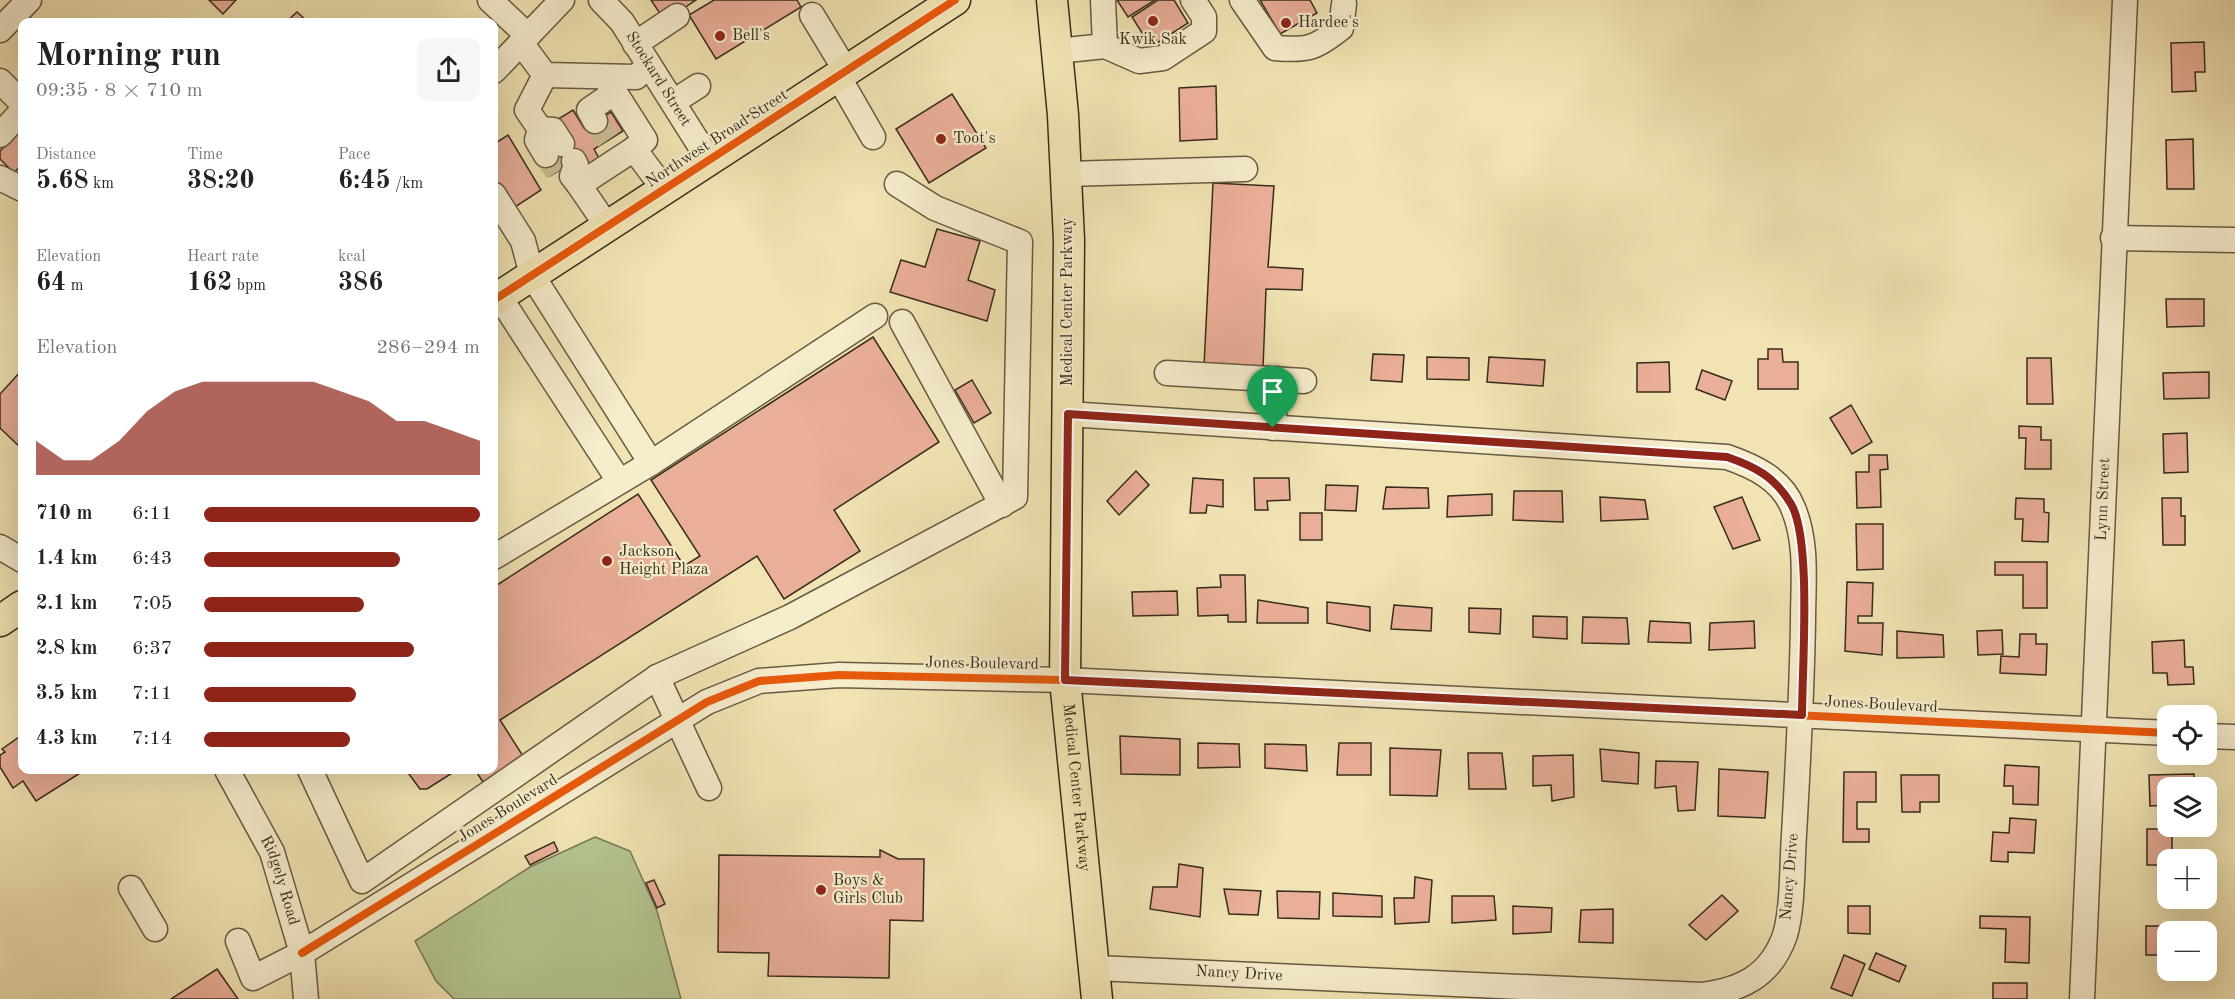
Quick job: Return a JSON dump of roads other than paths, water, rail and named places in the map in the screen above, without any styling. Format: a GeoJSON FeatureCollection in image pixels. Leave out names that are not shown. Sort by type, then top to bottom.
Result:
{"type":"FeatureCollection","features":[{"type":"Feature","properties":{"kind":"main road","name":"Northwest Broad Street"},"geometry":{"type":"LineString","coordinates":[[498,297],[955,0]]}},
{"type":"Feature","properties":{"kind":"main road","name":"Medical Center Parkway"},"geometry":{"type":"LineString","coordinates":[[1052,0],[1069,240],[1065,680],[1097,999]]}},
{"type":"Feature","properties":{"kind":"main road"},"geometry":{"type":"LineString","coordinates":[[0,621],[18,609]]}},
{"type":"Feature","properties":{"kind":"street"},"geometry":{"type":"LineString","coordinates":[[498,67],[562,0]]}},
{"type":"Feature","properties":{"kind":"street","name":"Stockard Street"},"geometry":{"type":"LineString","coordinates":[[601,0],[622,22],[709,160]]}},
{"type":"Feature","properties":{"kind":"street"},"geometry":{"type":"LineString","coordinates":[[1103,0],[1105,46]]}},
{"type":"Feature","properties":{"kind":"street"},"geometry":{"type":"LineString","coordinates":[[1057,51],[1105,46],[1139,61],[1162,58],[1204,31],[1204,17],[1193,0]]}},
{"type":"Feature","properties":{"kind":"street"},"geometry":{"type":"LineString","coordinates":[[1242,0],[1275,48],[1301,50],[1318,45],[1341,28],[1345,1]]}},
{"type":"Feature","properties":{"kind":"street","name":"Lynn Street"},"geometry":{"type":"LineString","coordinates":[[2082,999],[2124,1]]}},
{"type":"Feature","properties":{"kind":"street"},"geometry":{"type":"LineString","coordinates":[[496,2],[524,39],[544,75]]}},
{"type":"Feature","properties":{"kind":"street"},"geometry":{"type":"LineString","coordinates":[[812,15],[873,136]]}},
{"type":"Feature","properties":{"kind":"street"},"geometry":{"type":"LineString","coordinates":[[635,44],[677,16]]}},
{"type":"Feature","properties":{"kind":"street"},"geometry":{"type":"LineString","coordinates":[[544,75],[610,84],[636,77],[649,65]]}},
{"type":"Feature","properties":{"kind":"street"},"geometry":{"type":"LineString","coordinates":[[544,75],[527,110],[540,129],[553,130],[565,166],[607,226]]}},
{"type":"Feature","properties":{"kind":"street"},"geometry":{"type":"LineString","coordinates":[[0,81],[18,99]]}},
{"type":"Feature","properties":{"kind":"street"},"geometry":{"type":"LineString","coordinates":[[565,166],[614,142],[645,140],[610,84]]}},
{"type":"Feature","properties":{"kind":"street"},"geometry":{"type":"LineString","coordinates":[[610,84],[589,110],[614,142],[664,189]]}},
{"type":"Feature","properties":{"kind":"street"},"geometry":{"type":"LineString","coordinates":[[673,102],[698,86]]}},
{"type":"Feature","properties":{"kind":"street"},"geometry":{"type":"LineString","coordinates":[[0,135],[18,115]]}},
{"type":"Feature","properties":{"kind":"street"},"geometry":{"type":"LineString","coordinates":[[1066,174],[1245,169]]}},
{"type":"Feature","properties":{"kind":"street"},"geometry":{"type":"LineString","coordinates":[[0,178],[18,187]]}},
{"type":"Feature","properties":{"kind":"street"},"geometry":{"type":"LineString","coordinates":[[312,774],[362,881],[657,677],[790,617],[1015,497],[1020,242],[935,208],[897,184]]}},
{"type":"Feature","properties":{"kind":"street"},"geometry":{"type":"LineString","coordinates":[[498,201],[523,241],[532,275],[651,463]]}},
{"type":"Feature","properties":{"kind":"street"},"geometry":{"type":"LineString","coordinates":[[2113,238],[2235,240]]}},
{"type":"Feature","properties":{"kind":"street"},"geometry":{"type":"LineString","coordinates":[[498,301],[619,481]]}},
{"type":"Feature","properties":{"kind":"street"},"geometry":{"type":"LineString","coordinates":[[498,555],[651,463],[875,316]]}},
{"type":"Feature","properties":{"kind":"street"},"geometry":{"type":"LineString","coordinates":[[902,322],[1002,504]]}},
{"type":"Feature","properties":{"kind":"street"},"geometry":{"type":"LineString","coordinates":[[1167,373],[1305,381]]}},
{"type":"Feature","properties":{"kind":"street"},"geometry":{"type":"LineString","coordinates":[[1273,428],[1277,379]]}},
{"type":"Feature","properties":{"kind":"street","name":"Nancy Drive"},"geometry":{"type":"LineString","coordinates":[[1068,414],[1727,457],[1756,468],[1779,486],[1793,507],[1803,551],[1802,715],[1785,934],[1774,955],[1754,979],[1730,991],[1702,995],[1095,968]]}},
{"type":"Feature","properties":{"kind":"street"},"geometry":{"type":"LineString","coordinates":[[0,547],[18,558]]}},
{"type":"Feature","properties":{"kind":"street","name":"Jones Boulevard"},"geometry":{"type":"LineString","coordinates":[[256,989],[302,953],[707,702],[759,681],[839,675],[1065,680],[2157,732]]}},
{"type":"Feature","properties":{"kind":"street"},"geometry":{"type":"LineString","coordinates":[[657,677],[709,788]]}},
{"type":"Feature","properties":{"kind":"street"},"geometry":{"type":"LineString","coordinates":[[2217,736],[2235,737]]}},
{"type":"Feature","properties":{"kind":"street","name":"Ridgely Road"},"geometry":{"type":"LineString","coordinates":[[229,774],[272,852],[302,953],[306,999]]}},
{"type":"Feature","properties":{"kind":"street"},"geometry":{"type":"LineString","coordinates":[[131,888],[155,929]]}},
{"type":"Feature","properties":{"kind":"street"},"geometry":{"type":"LineString","coordinates":[[238,941],[256,989]]}},
{"type":"Feature","properties":{"kind":"tunnel"},"geometry":{"type":"LineString","coordinates":[[595,121],[608,140]]}},
{"type":"Feature","properties":{"kind":"tunnel"},"geometry":{"type":"LineString","coordinates":[[546,155],[557,172]]}},
{"type":"Feature","properties":{"kind":"place","name":"Kwik Sak"},"geometry":{"type":"Point","coordinates":[1153,21]}},
{"type":"Feature","properties":{"kind":"place","name":"Hardee's"},"geometry":{"type":"Point","coordinates":[1286,23]}},
{"type":"Feature","properties":{"kind":"place","name":"Bell's"},"geometry":{"type":"Point","coordinates":[720,36]}},
{"type":"Feature","properties":{"kind":"place","name":"Toot's"},"geometry":{"type":"Point","coordinates":[941,139]}},
{"type":"Feature","properties":{"kind":"place","name":"Jackson Height Plaza"},"geometry":{"type":"Point","coordinates":[607,561]}},
{"type":"Feature","properties":{"kind":"place","name":"Boys & Girls Club"},"geometry":{"type":"Point","coordinates":[821,890]}}]}
